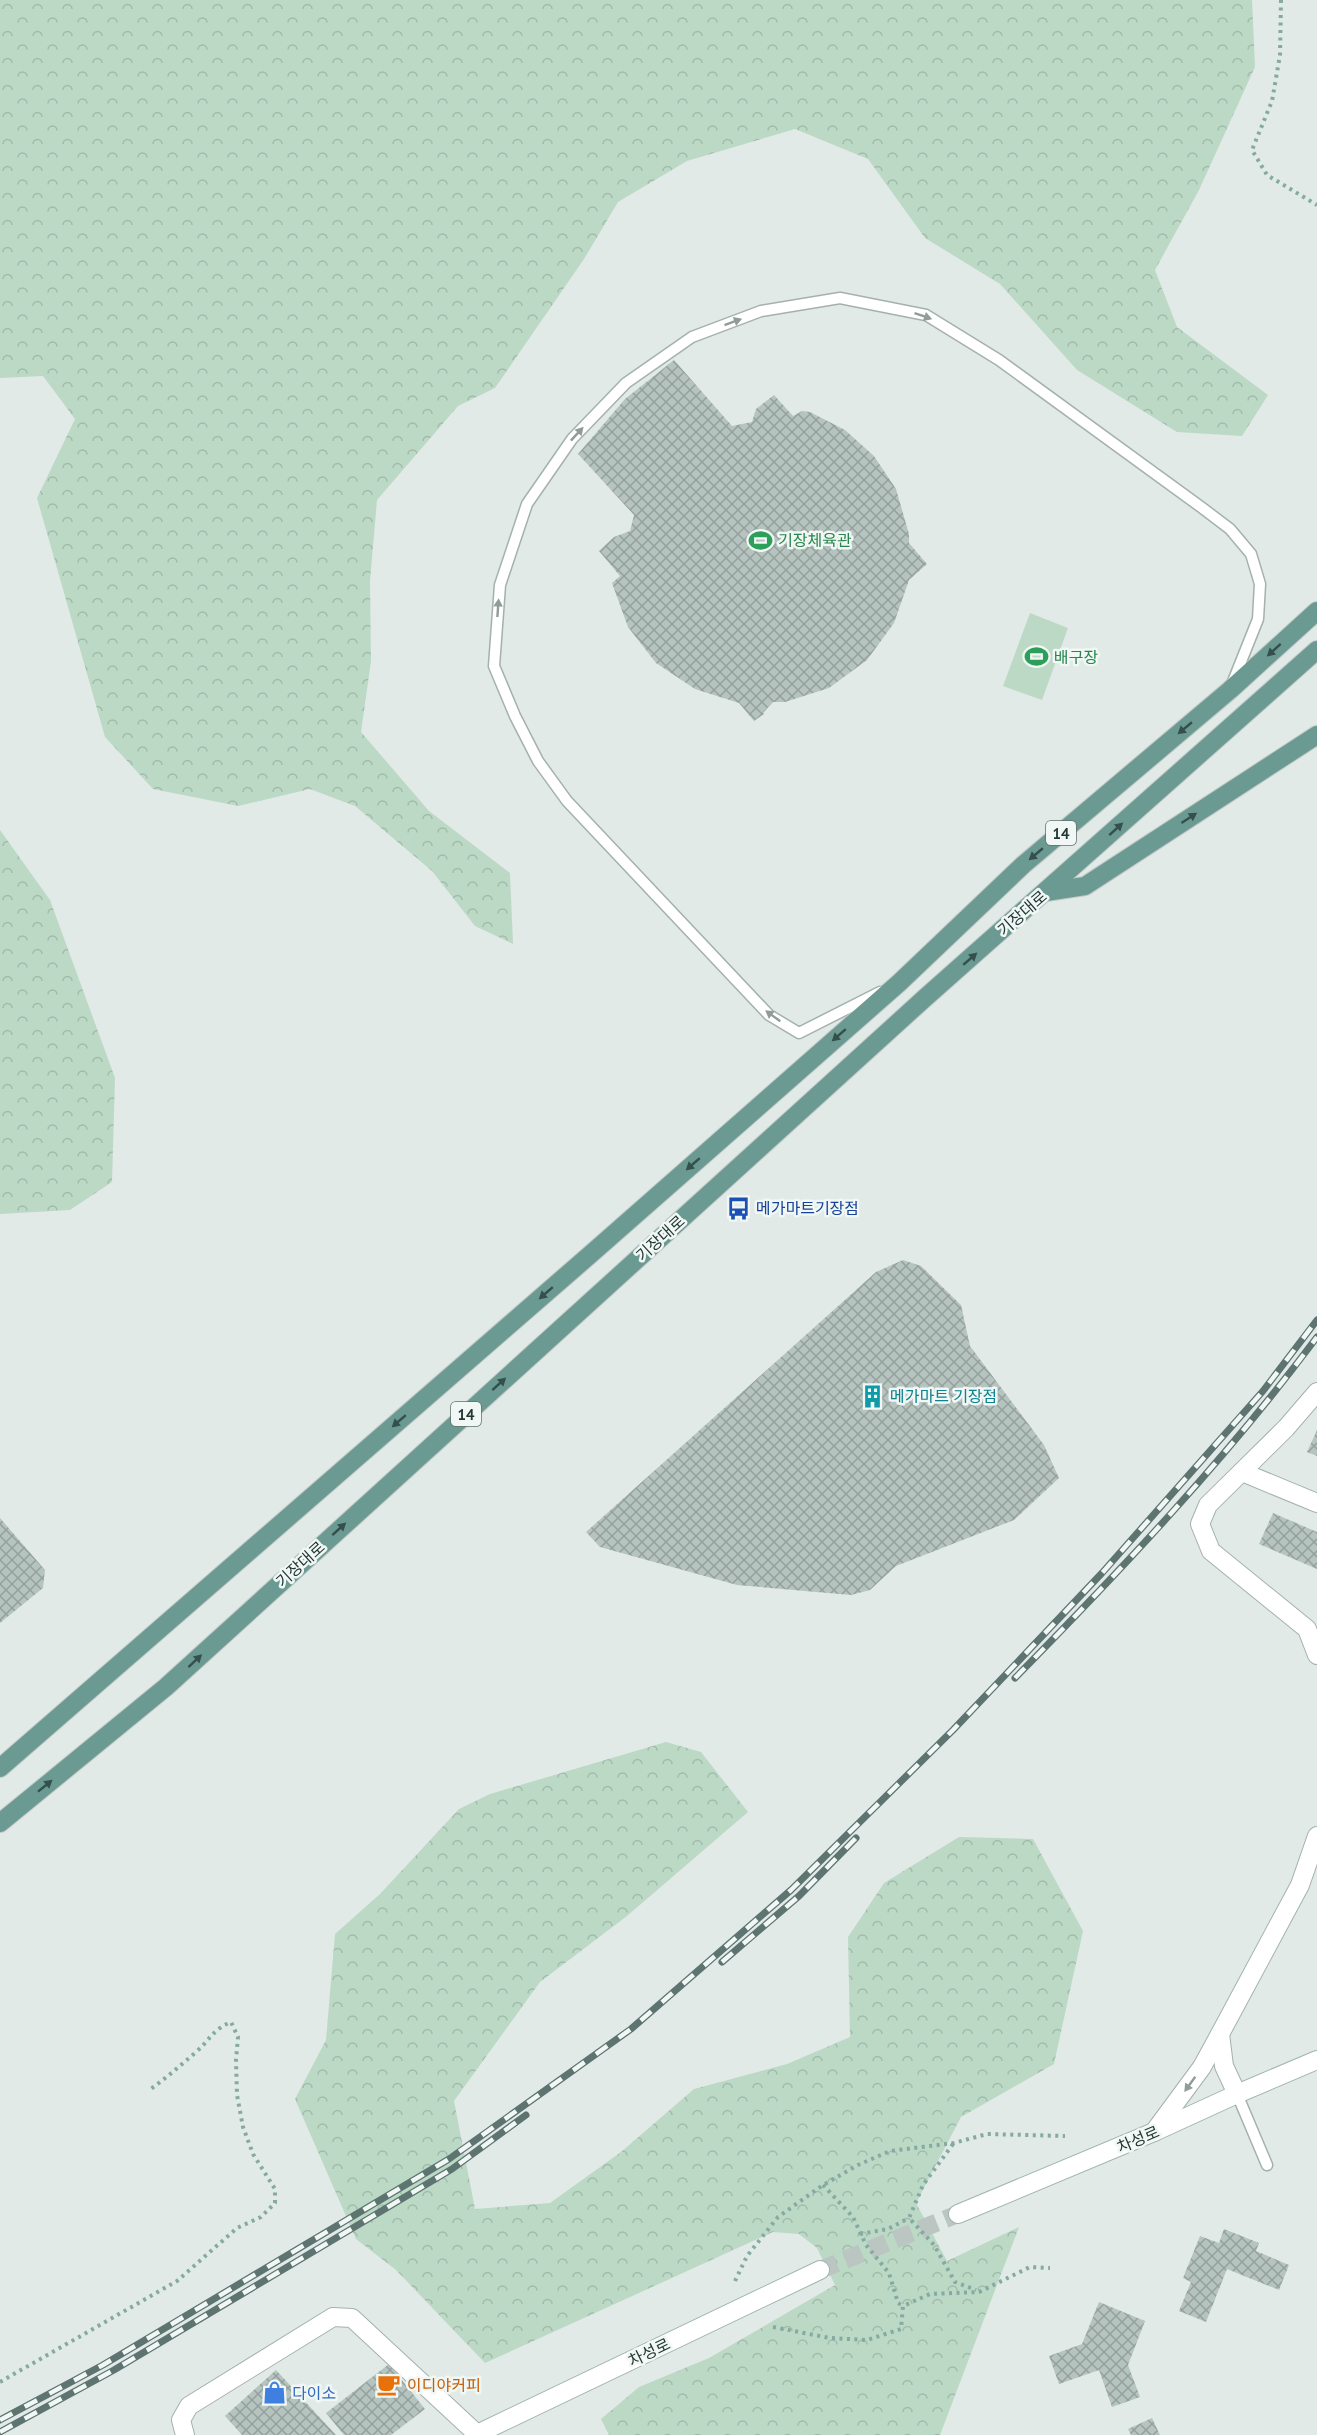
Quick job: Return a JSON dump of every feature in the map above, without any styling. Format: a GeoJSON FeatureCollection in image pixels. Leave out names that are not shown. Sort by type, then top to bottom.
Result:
{"type":"FeatureCollection","features":[{"type":"Feature","properties":{"kind":"main road","name":"기장대로"},"geometry":{"type":"LineString","coordinates":[[0,1768],[583,1261],[899,983],[1023,865],[1230,690],[1317,611]]}},
{"type":"Feature","properties":{"kind":"main road","name":"기장대로"},"geometry":{"type":"LineString","coordinates":[[0,1823],[166,1688],[908,1013],[1317,650]]}},
{"type":"Feature","properties":{"kind":"main road"},"geometry":{"type":"LineString","coordinates":[[1046,892],[1085,886],[1317,735]]}},
{"type":"Feature","properties":{"kind":"street"},"geometry":{"type":"LineString","coordinates":[[1317,1392],[1286,1428],[1208,1505],[1200,1524],[1211,1551],[1307,1629],[1317,1655]]}},
{"type":"Feature","properties":{"kind":"street"},"geometry":{"type":"LineString","coordinates":[[1242,1472],[1317,1503]]}},
{"type":"Feature","properties":{"kind":"street"},"geometry":{"type":"LineString","coordinates":[[1154,2132],[1202,2067],[1300,1885],[1317,1836]]}},
{"type":"Feature","properties":{"kind":"street"},"geometry":{"type":"LineString","coordinates":[[1220,2034],[1224,2066],[1237,2094]]}},
{"type":"Feature","properties":{"kind":"street","name":"차성로"},"geometry":{"type":"LineString","coordinates":[[958,2214],[1154,2132],[1317,2060]]}},
{"type":"Feature","properties":{"kind":"street","name":"차성로"},"geometry":{"type":"LineString","coordinates":[[477,2435],[820,2270]]}},
{"type":"Feature","properties":{"kind":"street"},"geometry":{"type":"LineString","coordinates":[[185,2435],[181,2420],[189,2406],[333,2317],[352,2318],[477,2435]]}},
{"type":"Feature","properties":{"kind":"lane"},"geometry":{"type":"LineString","coordinates":[[899,983],[799,1033],[770,1016],[567,801],[544,769],[515,716],[494,666],[500,585],[527,504],[572,439],[626,383],[692,337],[761,311],[840,298],[926,315],[999,360],[1230,529],[1251,554],[1260,584],[1258,619],[1230,690]]}},
{"type":"Feature","properties":{"kind":"lane"},"geometry":{"type":"LineString","coordinates":[[1237,2094],[1268,2165]]}},
{"type":"Feature","properties":{"kind":"path"},"geometry":{"type":"LineString","coordinates":[[1281,0],[1280,54],[1272,101],[1252,150],[1267,175],[1317,205]]}},
{"type":"Feature","properties":{"kind":"path"},"geometry":{"type":"LineString","coordinates":[[0,2382],[177,2281],[237,2228],[261,2217],[275,2203],[275,2189],[253,2154],[243,2127],[237,2095],[238,2037],[231,2022],[217,2028],[203,2046],[148,2091]]}},
{"type":"Feature","properties":{"kind":"path"},"geometry":{"type":"LineString","coordinates":[[735,2281],[747,2256],[778,2217],[823,2185],[858,2165],[890,2151],[954,2144],[987,2134],[1065,2136]]}},
{"type":"Feature","properties":{"kind":"path"},"geometry":{"type":"LineString","coordinates":[[860,2234],[888,2229],[909,2218],[923,2185],[954,2144]]}},
{"type":"Feature","properties":{"kind":"path"},"geometry":{"type":"LineString","coordinates":[[823,2185],[853,2217],[866,2245],[889,2273],[898,2303],[903,2306]]}},
{"type":"Feature","properties":{"kind":"path"},"geometry":{"type":"LineString","coordinates":[[909,2218],[934,2245],[955,2282],[979,2292]]}},
{"type":"Feature","properties":{"kind":"path"},"geometry":{"type":"LineString","coordinates":[[903,2306],[930,2294],[979,2292],[1030,2266],[1050,2268]]}},
{"type":"Feature","properties":{"kind":"path"},"geometry":{"type":"LineString","coordinates":[[773,2327],[830,2338],[867,2340],[901,2329],[903,2306]]}},
{"type":"Feature","properties":{"kind":"green space"},"geometry":{"type":"Polygon","coordinates":[[[0,0],[1252,0],[1255,67],[1199,190],[1155,270],[1177,327],[1268,395],[1242,436],[1177,432],[1077,370],[1000,284],[925,238],[868,159],[795,129],[687,161],[618,202],[584,259],[495,388],[458,406],[377,500],[370,581],[371,661],[361,732],[429,811],[510,873],[513,944],[475,926],[432,871],[355,806],[310,789],[238,806],[153,789],[105,737],[37,498],[75,419],[43,376],[0,378],[0,0]]]}},
{"type":"Feature","properties":{"kind":"green space","name":"배구장"},"geometry":{"type":"Polygon","coordinates":[[[1030,613],[1068,628],[1042,700],[1003,686],[1030,613]]]}},
{"type":"Feature","properties":{"kind":"green space"},"geometry":{"type":"Polygon","coordinates":[[[0,830],[50,900],[115,1078],[112,1182],[70,1210],[0,1214],[0,830]]]}},
{"type":"Feature","properties":{"kind":"green space"},"geometry":{"type":"Polygon","coordinates":[[[666,1742],[701,1752],[748,1812],[627,1916],[540,1982],[454,2101],[475,2209],[550,2203],[621,2152],[694,2089],[787,2064],[850,2037],[848,1937],[884,1883],[959,1837],[1033,1839],[1083,1931],[1054,2064],[961,2117],[916,2203],[947,2261],[1019,2227],[940,2435],[609,2435],[601,2419],[639,2387],[709,2358],[835,2285],[817,2248],[799,2234],[773,2232],[485,2363],[396,2270],[356,2239],[295,2099],[326,2040],[335,1934],[380,1894],[459,1809],[490,1794],[666,1742]]]}},
{"type":"Feature","properties":{"kind":"building","name":"기장체육관"},"geometry":{"type":"Polygon","coordinates":[[[674,360],[732,426],[752,422],[756,409],[774,395],[793,416],[802,411],[810,412],[845,430],[874,456],[896,489],[909,534],[909,543],[927,564],[909,580],[894,623],[867,660],[829,688],[785,702],[773,702],[764,714],[754,721],[739,703],[695,689],[656,663],[628,627],[612,583],[620,576],[599,551],[614,537],[630,531],[634,515],[578,454],[625,399],[674,360]]]}},
{"type":"Feature","properties":{"kind":"building","name":"메가마트 기장점"},"geometry":{"type":"Polygon","coordinates":[[[903,1260],[921,1266],[961,1305],[970,1346],[1044,1445],[1059,1478],[1014,1520],[896,1566],[870,1590],[851,1595],[737,1585],[600,1547],[586,1532],[876,1272],[903,1260]]]}},
{"type":"Feature","properties":{"kind":"building"},"geometry":{"type":"Polygon","coordinates":[[[1317,1430],[1317,1456],[1307,1452],[1317,1430]]]}},
{"type":"Feature","properties":{"kind":"building"},"geometry":{"type":"Polygon","coordinates":[[[1273,1513],[1317,1532],[1317,1569],[1259,1544],[1273,1513]]]}},
{"type":"Feature","properties":{"kind":"building"},"geometry":{"type":"Polygon","coordinates":[[[0,1518],[45,1570],[43,1588],[0,1623],[0,1518]]]}},
{"type":"Feature","properties":{"kind":"building"},"geometry":{"type":"Polygon","coordinates":[[[1224,2229],[1259,2243],[1256,2251],[1289,2265],[1279,2290],[1227,2269],[1206,2322],[1179,2311],[1191,2282],[1183,2278],[1200,2236],[1219,2243],[1224,2229]]]}},
{"type":"Feature","properties":{"kind":"building"},"geometry":{"type":"Polygon","coordinates":[[[1099,2302],[1145,2321],[1128,2365],[1140,2397],[1112,2407],[1099,2370],[1059,2384],[1049,2356],[1082,2344],[1099,2302]]]}},
{"type":"Feature","properties":{"kind":"building"},"geometry":{"type":"Polygon","coordinates":[[[389,2364],[425,2409],[391,2435],[344,2435],[326,2413],[389,2364]]]}},
{"type":"Feature","properties":{"kind":"building","name":"다이소"},"geometry":{"type":"Polygon","coordinates":[[[276,2370],[336,2435],[242,2435],[225,2416],[276,2370]]]}},
{"type":"Feature","properties":{"kind":"building"},"geometry":{"type":"Polygon","coordinates":[[[1152,2418],[1160,2435],[1131,2435],[1128,2429],[1152,2418]]]}},
{"type":"Feature","properties":{"kind":"tunnel"},"geometry":{"type":"LineString","coordinates":[[820,2270],[958,2214]]}},
{"type":"Feature","properties":{"kind":"railway"},"geometry":{"type":"LineString","coordinates":[[0,2420],[103,2365],[449,2159],[631,2029],[791,1890],[953,1730],[1102,1573],[1263,1391],[1317,1320]]}},
{"type":"Feature","properties":{"kind":"railway"},"geometry":{"type":"LineString","coordinates":[[1015,1678],[1172,1513],[1246,1427],[1317,1337]]}},
{"type":"Feature","properties":{"kind":"railway"},"geometry":{"type":"LineString","coordinates":[[722,1962],[799,1896],[856,1838]]}},
{"type":"Feature","properties":{"kind":"railway"},"geometry":{"type":"LineString","coordinates":[[0,2432],[114,2370],[452,2169],[526,2115]]}},
{"type":"Feature","properties":{"kind":"place","name":"기장체육관"},"geometry":{"type":"Point","coordinates":[760,540]}},
{"type":"Feature","properties":{"kind":"place","name":"배구장"},"geometry":{"type":"Point","coordinates":[1036,657]}},
{"type":"Feature","properties":{"kind":"place","name":"메가마트기장점"},"geometry":{"type":"Point","coordinates":[738,1208]}},
{"type":"Feature","properties":{"kind":"place","name":"메가마트 기장점"},"geometry":{"type":"Point","coordinates":[872,1396]}},
{"type":"Feature","properties":{"kind":"place","name":"이디야커피"},"geometry":{"type":"Point","coordinates":[389,2385]}},
{"type":"Feature","properties":{"kind":"place","name":"다이소"},"geometry":{"type":"Point","coordinates":[274,2393]}}]}
